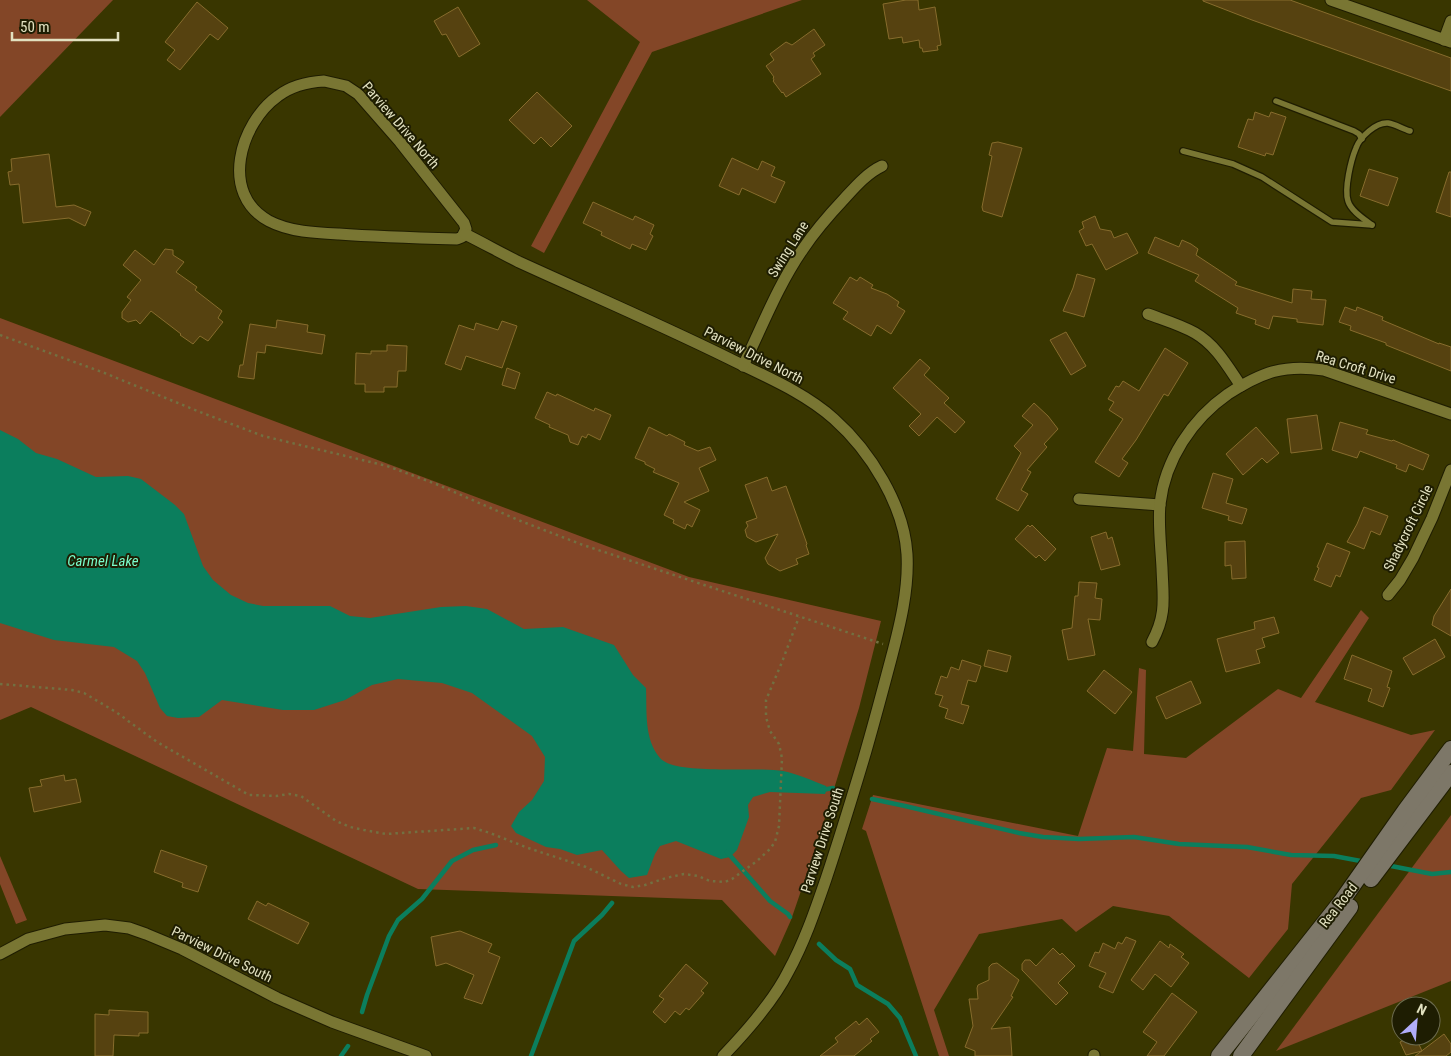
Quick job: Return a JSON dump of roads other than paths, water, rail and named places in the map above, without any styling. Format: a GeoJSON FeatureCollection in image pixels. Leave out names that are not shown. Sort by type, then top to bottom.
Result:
{"type":"FeatureCollection","features":[{"type":"Feature","properties":{"kind":"main road","name":"Rea Road"},"geometry":{"type":"LineString","coordinates":[[1241,1056],[1346,904],[1412,813],[1451,749]]}},
{"type":"Feature","properties":{"kind":"main road","name":"Rea Road"},"geometry":{"type":"LineString","coordinates":[[1412,813],[1451,773]]}},
{"type":"Feature","properties":{"kind":"main road","name":"Rea Road"},"geometry":{"type":"LineString","coordinates":[[1219,1056],[1346,904]]}},
{"type":"Feature","properties":{"kind":"street"},"geometry":{"type":"LineString","coordinates":[[1331,0],[1448,41],[1451,21]]}},
{"type":"Feature","properties":{"kind":"street","name":"Parview Drive North"},"geometry":{"type":"LineString","coordinates":[[313,82],[339,83],[358,94],[400,142],[464,223],[465,231],[462,237],[457,239],[358,236],[290,229],[271,222],[257,214],[253,209],[240,179],[241,154],[245,139],[253,122],[264,107],[279,95],[295,86],[313,82]]}},
{"type":"Feature","properties":{"kind":"street","name":"Swing Lane"},"geometry":{"type":"LineString","coordinates":[[743,366],[776,298],[803,249],[821,224],[847,196],[873,170],[882,166]]}},
{"type":"Feature","properties":{"kind":"street","name":"Parview Drive North"},"geometry":{"type":"LineString","coordinates":[[465,231],[517,261],[694,341],[786,387],[814,403],[833,418],[855,439],[873,463],[893,502],[906,541],[906,580],[902,610]]}},
{"type":"Feature","properties":{"kind":"street"},"geometry":{"type":"LineString","coordinates":[[1148,314],[1198,334],[1217,352],[1241,386]]}},
{"type":"Feature","properties":{"kind":"street","name":"Rea Croft Drive"},"geometry":{"type":"LineString","coordinates":[[1152,642],[1159,630],[1164,611],[1160,505],[1163,487],[1171,463],[1182,441],[1203,416],[1224,397],[1241,386],[1274,370],[1304,367],[1324,370],[1451,414]]}},
{"type":"Feature","properties":{"kind":"street","name":"Shadycroft Circle"},"geometry":{"type":"LineString","coordinates":[[1388,595],[1400,580],[1413,558],[1432,518],[1451,470]]}},
{"type":"Feature","properties":{"kind":"street"},"geometry":{"type":"LineString","coordinates":[[1079,499],[1160,505]]}},
{"type":"Feature","properties":{"kind":"street","name":"Parview Drive South"},"geometry":{"type":"LineString","coordinates":[[723,1056],[766,1005],[787,974],[801,946],[817,906],[834,854],[877,713],[902,610]]}},
{"type":"Feature","properties":{"kind":"street","name":"Parview Drive South"},"geometry":{"type":"LineString","coordinates":[[0,954],[28,939],[65,929],[105,925],[129,928],[182,949],[277,998],[332,1022],[426,1056]]}},
{"type":"Feature","properties":{"kind":"lane"},"geometry":{"type":"LineString","coordinates":[[1276,101],[1354,131],[1362,139]]}},
{"type":"Feature","properties":{"kind":"lane"},"geometry":{"type":"LineString","coordinates":[[1182,151],[1233,164],[1262,176],[1332,222],[1372,225],[1355,211],[1348,202],[1346,187],[1356,147],[1370,131],[1379,125],[1388,123],[1410,131]]}},
{"type":"Feature","properties":{"kind":"water","name":"Carmel Lake"},"geometry":{"type":"Polygon","coordinates":[[[0,430],[18,439],[36,453],[57,459],[96,477],[128,476],[141,479],[184,514],[203,566],[213,580],[231,595],[248,603],[263,606],[330,606],[350,616],[370,618],[441,607],[466,606],[487,609],[524,629],[563,627],[614,645],[633,675],[646,688],[647,725],[651,742],[660,758],[669,764],[699,769],[783,771],[826,786],[825,794],[770,792],[753,797],[748,805],[749,817],[737,850],[730,857],[721,859],[676,841],[660,846],[647,875],[629,878],[602,850],[577,855],[560,849],[546,847],[516,833],[511,826],[519,812],[532,800],[544,781],[545,757],[532,736],[472,693],[442,683],[398,679],[372,685],[345,700],[314,710],[283,710],[222,700],[199,717],[178,718],[167,716],[160,708],[145,673],[137,661],[114,647],[54,640],[0,623],[0,430]]]}},
{"type":"Feature","properties":{"kind":"waterway"},"geometry":{"type":"LineString","coordinates":[[822,790],[833,788]]}},
{"type":"Feature","properties":{"kind":"waterway"},"geometry":{"type":"LineString","coordinates":[[872,799],[1043,837],[1079,839],[1134,837],[1179,844],[1247,847],[1291,855],[1334,856],[1366,862]]}},
{"type":"Feature","properties":{"kind":"waterway"},"geometry":{"type":"LineString","coordinates":[[362,1012],[389,936],[398,920],[422,899],[452,861],[473,850],[496,845]]}},
{"type":"Feature","properties":{"kind":"waterway"},"geometry":{"type":"LineString","coordinates":[[727,852],[770,901],[790,917]]}},
{"type":"Feature","properties":{"kind":"waterway"},"geometry":{"type":"LineString","coordinates":[[1386,865],[1432,874],[1451,872]]}},
{"type":"Feature","properties":{"kind":"waterway"},"geometry":{"type":"LineString","coordinates":[[531,1056],[574,941],[612,903]]}},
{"type":"Feature","properties":{"kind":"waterway"},"geometry":{"type":"LineString","coordinates":[[819,944],[836,960],[850,969],[857,985],[888,1004],[900,1018],[916,1056]]}},
{"type":"Feature","properties":{"kind":"waterway"},"geometry":{"type":"LineString","coordinates":[[341,1056],[348,1046]]}}]}
